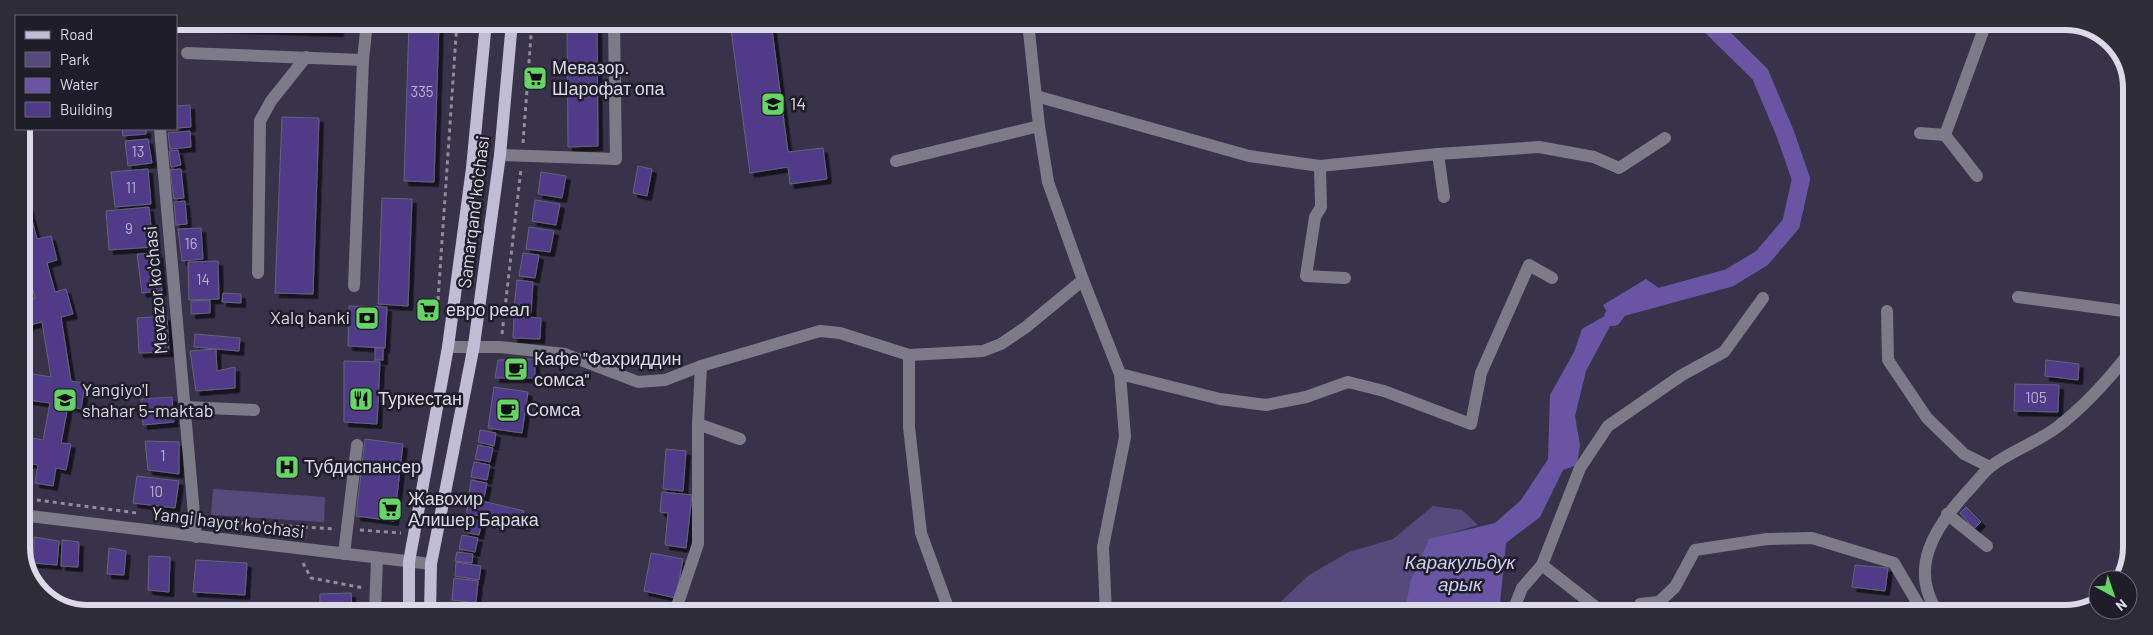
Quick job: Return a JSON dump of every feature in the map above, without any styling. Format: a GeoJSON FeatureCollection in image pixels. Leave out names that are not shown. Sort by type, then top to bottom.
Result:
{"type":"FeatureCollection","features":[{"type":"Feature","properties":{"kind":"main road","name":"Samarqand ko'chasi"},"geometry":{"type":"LineString","coordinates":[[409,605],[409,562],[448,347],[472,168],[485,30]]}},
{"type":"Feature","properties":{"kind":"main road","name":"Samarqand ko'chasi"},"geometry":{"type":"LineString","coordinates":[[430,605],[431,564],[474,346],[500,154],[511,30]]}},
{"type":"Feature","properties":{"kind":"street"},"geometry":{"type":"LineString","coordinates":[[354,286],[363,60],[366,30]]}},
{"type":"Feature","properties":{"kind":"street"},"geometry":{"type":"LineString","coordinates":[[500,154],[616,159],[614,30]]}},
{"type":"Feature","properties":{"kind":"street"},"geometry":{"type":"LineString","coordinates":[[1029,30],[1038,126],[1048,182],[1083,280],[1120,374],[1125,437],[1103,546],[1106,605]]}},
{"type":"Feature","properties":{"kind":"street"},"geometry":{"type":"LineString","coordinates":[[1944,135],[1983,30]]}},
{"type":"Feature","properties":{"kind":"street"},"geometry":{"type":"LineString","coordinates":[[187,52],[363,60]]}},
{"type":"Feature","properties":{"kind":"street"},"geometry":{"type":"LineString","coordinates":[[258,273],[260,121],[271,101],[306,57]]}},
{"type":"Feature","properties":{"kind":"street"},"geometry":{"type":"LineString","coordinates":[[1036,96],[1249,156],[1320,166],[1438,154],[1538,147],[1594,158],[1619,168],[1665,138]]}},
{"type":"Feature","properties":{"kind":"street"},"geometry":{"type":"LineString","coordinates":[[896,161],[1038,126]]}},
{"type":"Feature","properties":{"kind":"street","name":"Mevazor ko'chasi"},"geometry":{"type":"LineString","coordinates":[[160,130],[196,537]]}},
{"type":"Feature","properties":{"kind":"street"},"geometry":{"type":"LineString","coordinates":[[1920,133],[1944,135],[1977,176]]}},
{"type":"Feature","properties":{"kind":"street"},"geometry":{"type":"LineString","coordinates":[[1438,154],[1444,197]]}},
{"type":"Feature","properties":{"kind":"street"},"geometry":{"type":"LineString","coordinates":[[1320,166],[1322,207],[1315,217],[1306,276],[1345,278]]}},
{"type":"Feature","properties":{"kind":"street"},"geometry":{"type":"LineString","coordinates":[[1120,374],[1220,399],[1266,405],[1306,397],[1348,382],[1384,391],[1471,424],[1481,373],[1529,265],[1552,278]]}},
{"type":"Feature","properties":{"kind":"street"},"geometry":{"type":"LineString","coordinates":[[448,347],[500,347],[564,354],[638,382],[665,380],[701,366],[820,331],[840,333],[909,355],[982,351],[1001,344],[1026,327],[1083,280]]}},
{"type":"Feature","properties":{"kind":"street"},"geometry":{"type":"LineString","coordinates":[[2018,297],[2123,311]]}},
{"type":"Feature","properties":{"kind":"street"},"geometry":{"type":"LineString","coordinates":[[1515,605],[1522,588],[1542,565],[1580,468],[1608,426],[1682,375],[1724,352],[1763,298]]}},
{"type":"Feature","properties":{"kind":"street"},"geometry":{"type":"LineString","coordinates":[[1887,311],[1888,360],[1927,418],[1964,454],[1990,467]]}},
{"type":"Feature","properties":{"kind":"street"},"geometry":{"type":"LineString","coordinates":[[909,355],[909,426],[921,533],[947,605]]}},
{"type":"Feature","properties":{"kind":"street"},"geometry":{"type":"LineString","coordinates":[[1934,605],[1926,590],[1925,564],[1932,538],[1947,514],[1990,467],[2056,428],[2109,378],[2123,361]]}},
{"type":"Feature","properties":{"kind":"street"},"geometry":{"type":"LineString","coordinates":[[677,605],[698,544],[698,424],[701,366]]}},
{"type":"Feature","properties":{"kind":"street"},"geometry":{"type":"LineString","coordinates":[[184,407],[254,410]]}},
{"type":"Feature","properties":{"kind":"street"},"geometry":{"type":"LineString","coordinates":[[698,424],[740,439]]}},
{"type":"Feature","properties":{"kind":"street"},"geometry":{"type":"LineString","coordinates":[[344,554],[357,444]]}},
{"type":"Feature","properties":{"kind":"street"},"geometry":{"type":"LineString","coordinates":[[1947,514],[1986,546]]}},
{"type":"Feature","properties":{"kind":"street","name":"Yangi hayot ko'chasi"},"geometry":{"type":"LineString","coordinates":[[30,516],[431,564]]}},
{"type":"Feature","properties":{"kind":"street"},"geometry":{"type":"LineString","coordinates":[[1640,604],[1659,602],[1675,588],[1695,550],[1766,539],[1812,538],[1894,563],[1919,605]]}},
{"type":"Feature","properties":{"kind":"street"},"geometry":{"type":"LineString","coordinates":[[375,605],[377,558]]}},
{"type":"Feature","properties":{"kind":"street"},"geometry":{"type":"LineString","coordinates":[[1542,565],[1593,605]]}},
{"type":"Feature","properties":{"kind":"path"},"geometry":{"type":"LineString","coordinates":[[438,303],[456,30]]}},
{"type":"Feature","properties":{"kind":"path"},"geometry":{"type":"LineString","coordinates":[[500,347],[519,202],[531,30]]}},
{"type":"Feature","properties":{"kind":"path"},"geometry":{"type":"LineString","coordinates":[[30,499],[146,514]]}},
{"type":"Feature","properties":{"kind":"path"},"geometry":{"type":"LineString","coordinates":[[194,520],[414,535]]}},
{"type":"Feature","properties":{"kind":"path"},"geometry":{"type":"LineString","coordinates":[[400,533],[402,523]]}},
{"type":"Feature","properties":{"kind":"path"},"geometry":{"type":"LineString","coordinates":[[311,578],[376,590]]}},
{"type":"Feature","properties":{"kind":"green space"},"geometry":{"type":"Polygon","coordinates":[[[213,489],[325,497],[324,522],[211,515],[213,489]]]}},
{"type":"Feature","properties":{"kind":"green space"},"geometry":{"type":"Polygon","coordinates":[[[1433,506],[1462,510],[1478,525],[1429,540],[1410,582],[1407,605],[1277,605],[1309,575],[1349,552],[1393,539],[1433,506]]]}},
{"type":"Feature","properties":{"kind":"water","name":"Каракульдук арык"},"geometry":{"type":"Polygon","coordinates":[[[1646,279],[1669,295],[1634,303],[1610,326],[1586,371],[1575,416],[1580,445],[1577,465],[1563,470],[1540,517],[1506,543],[1500,605],[1406,605],[1410,582],[1429,539],[1495,523],[1521,500],[1548,459],[1550,395],[1574,352],[1582,329],[1608,314],[1603,305],[1646,279]]]}},
{"type":"Feature","properties":{"kind":"building"},"geometry":{"type":"Polygon","coordinates":[[[274,30],[339,30],[339,32],[274,30]]]}},
{"type":"Feature","properties":{"kind":"building"},"geometry":{"type":"Polygon","coordinates":[[[409,30],[439,30],[434,182],[404,181],[409,30]]]}},
{"type":"Feature","properties":{"kind":"building"},"geometry":{"type":"Polygon","coordinates":[[[567,30],[597,30],[598,146],[568,147],[567,30]]]}},
{"type":"Feature","properties":{"kind":"building"},"geometry":{"type":"Polygon","coordinates":[[[731,30],[772,30],[788,152],[823,148],[827,179],[790,184],[788,167],[750,173],[731,30]]]}},
{"type":"Feature","properties":{"kind":"building"},"geometry":{"type":"Polygon","coordinates":[[[190,105],[191,127],[178,128],[178,106],[190,105]]]}},
{"type":"Feature","properties":{"kind":"building"},"geometry":{"type":"Polygon","coordinates":[[[282,117],[319,118],[313,294],[275,293],[282,117]]]}},
{"type":"Feature","properties":{"kind":"building"},"geometry":{"type":"Polygon","coordinates":[[[122,130],[146,130],[146,134],[123,136],[122,130]]]}},
{"type":"Feature","properties":{"kind":"building"},"geometry":{"type":"Polygon","coordinates":[[[190,131],[191,147],[170,149],[168,133],[190,131]]]}},
{"type":"Feature","properties":{"kind":"building"},"geometry":{"type":"Polygon","coordinates":[[[148,139],[152,163],[128,166],[125,141],[148,139]]]}},
{"type":"Feature","properties":{"kind":"building"},"geometry":{"type":"Polygon","coordinates":[[[178,150],[181,165],[171,167],[169,151],[178,150]]]}},
{"type":"Feature","properties":{"kind":"building"},"geometry":{"type":"Polygon","coordinates":[[[638,166],[652,169],[647,196],[633,193],[638,166]]]}},
{"type":"Feature","properties":{"kind":"building"},"geometry":{"type":"Polygon","coordinates":[[[148,169],[151,204],[115,207],[111,172],[148,169]]]}},
{"type":"Feature","properties":{"kind":"building"},"geometry":{"type":"Polygon","coordinates":[[[181,169],[184,198],[174,199],[170,170],[181,169]]]}},
{"type":"Feature","properties":{"kind":"building"},"geometry":{"type":"Polygon","coordinates":[[[541,172],[566,176],[562,198],[538,194],[541,172]]]}},
{"type":"Feature","properties":{"kind":"building"},"geometry":{"type":"Polygon","coordinates":[[[382,198],[412,199],[408,306],[378,304],[382,198]]]}},
{"type":"Feature","properties":{"kind":"building"},"geometry":{"type":"Polygon","coordinates":[[[535,200],[560,204],[556,225],[532,221],[535,200]]]}},
{"type":"Feature","properties":{"kind":"building"},"geometry":{"type":"Polygon","coordinates":[[[185,201],[187,224],[176,225],[174,202],[185,201]]]}},
{"type":"Feature","properties":{"kind":"building"},"geometry":{"type":"Polygon","coordinates":[[[149,207],[153,247],[109,250],[106,211],[149,207]]]}},
{"type":"Feature","properties":{"kind":"building"},"geometry":{"type":"Polygon","coordinates":[[[30,213],[37,239],[51,236],[57,260],[47,263],[55,292],[66,289],[73,314],[61,317],[71,381],[85,383],[81,409],[68,406],[61,443],[71,444],[66,470],[56,468],[53,486],[35,483],[38,465],[30,464],[30,438],[43,440],[50,403],[30,400],[30,374],[51,377],[42,322],[30,325],[30,299],[35,298],[30,279],[30,213]]]}},
{"type":"Feature","properties":{"kind":"building"},"geometry":{"type":"Polygon","coordinates":[[[529,227],[554,231],[550,252],[526,249],[529,227]]]}},
{"type":"Feature","properties":{"kind":"building"},"geometry":{"type":"Polygon","coordinates":[[[201,228],[203,259],[182,261],[178,229],[201,228]]]}},
{"type":"Feature","properties":{"kind":"building"},"geometry":{"type":"Polygon","coordinates":[[[158,253],[162,291],[142,293],[137,254],[158,253]]]}},
{"type":"Feature","properties":{"kind":"building"},"geometry":{"type":"Polygon","coordinates":[[[523,253],[539,255],[535,278],[519,276],[523,253]]]}},
{"type":"Feature","properties":{"kind":"building"},"geometry":{"type":"Polygon","coordinates":[[[218,261],[219,299],[189,300],[188,262],[218,261]]]}},
{"type":"Feature","properties":{"kind":"building"},"geometry":{"type":"Polygon","coordinates":[[[517,280],[533,282],[531,313],[514,309],[517,280]]]}},
{"type":"Feature","properties":{"kind":"building"},"geometry":{"type":"Polygon","coordinates":[[[223,293],[241,294],[241,303],[222,302],[223,293]]]}},
{"type":"Feature","properties":{"kind":"building"},"geometry":{"type":"Polygon","coordinates":[[[210,300],[210,313],[191,314],[191,301],[210,300]]]}},
{"type":"Feature","properties":{"kind":"building","name":"Xalq banki"},"geometry":{"type":"Polygon","coordinates":[[[349,306],[387,307],[385,348],[348,346],[349,306]]]}},
{"type":"Feature","properties":{"kind":"building"},"geometry":{"type":"Polygon","coordinates":[[[167,316],[169,352],[139,353],[137,318],[167,316]]]}},
{"type":"Feature","properties":{"kind":"building"},"geometry":{"type":"Polygon","coordinates":[[[514,316],[541,318],[540,339],[513,338],[514,316]]]}},
{"type":"Feature","properties":{"kind":"building"},"geometry":{"type":"Polygon","coordinates":[[[195,334],[240,338],[239,351],[194,347],[195,334]]]}},
{"type":"Feature","properties":{"kind":"building"},"geometry":{"type":"Polygon","coordinates":[[[375,348],[383,348],[383,360],[375,360],[375,348]]]}},
{"type":"Feature","properties":{"kind":"building"},"geometry":{"type":"Polygon","coordinates":[[[216,349],[217,371],[235,367],[235,388],[196,391],[190,351],[216,349]]]}},
{"type":"Feature","properties":{"kind":"building","name":"Кафе \"Фахриддин сомса\""},"geometry":{"type":"Polygon","coordinates":[[[535,359],[535,378],[495,378],[498,360],[535,359]]]}},
{"type":"Feature","properties":{"kind":"building"},"geometry":{"type":"Polygon","coordinates":[[[2046,360],[2079,364],[2078,380],[2045,376],[2046,360]]]}},
{"type":"Feature","properties":{"kind":"building","name":"Туркестан"},"geometry":{"type":"Polygon","coordinates":[[[344,361],[380,362],[377,424],[344,422],[344,361]]]}},
{"type":"Feature","properties":{"kind":"building"},"geometry":{"type":"Polygon","coordinates":[[[2015,384],[2059,385],[2058,412],[2014,411],[2015,384]]]}},
{"type":"Feature","properties":{"kind":"building","name":"Сомса"},"geometry":{"type":"Polygon","coordinates":[[[494,387],[528,392],[522,433],[488,428],[494,387]]]}},
{"type":"Feature","properties":{"kind":"building"},"geometry":{"type":"Polygon","coordinates":[[[172,397],[174,422],[143,425],[141,399],[172,397]]]}},
{"type":"Feature","properties":{"kind":"building"},"geometry":{"type":"Polygon","coordinates":[[[480,430],[496,433],[494,446],[478,442],[480,430]]]}},
{"type":"Feature","properties":{"kind":"building"},"geometry":{"type":"Polygon","coordinates":[[[365,439],[403,444],[394,521],[356,516],[365,439]]]}},
{"type":"Feature","properties":{"kind":"building"},"geometry":{"type":"Polygon","coordinates":[[[145,441],[179,442],[179,474],[148,470],[145,441]]]}},
{"type":"Feature","properties":{"kind":"building"},"geometry":{"type":"Polygon","coordinates":[[[478,445],[493,448],[490,462],[475,459],[478,445]]]}},
{"type":"Feature","properties":{"kind":"building"},"geometry":{"type":"Polygon","coordinates":[[[666,449],[686,451],[683,491],[663,489],[666,449]]]}},
{"type":"Feature","properties":{"kind":"building"},"geometry":{"type":"Polygon","coordinates":[[[474,462],[490,465],[487,480],[471,477],[474,462]]]}},
{"type":"Feature","properties":{"kind":"building"},"geometry":{"type":"Polygon","coordinates":[[[137,476],[179,481],[175,508],[133,503],[137,476]]]}},
{"type":"Feature","properties":{"kind":"building"},"geometry":{"type":"Polygon","coordinates":[[[471,480],[487,483],[484,498],[469,495],[471,480]]]}},
{"type":"Feature","properties":{"kind":"building"},"geometry":{"type":"Polygon","coordinates":[[[662,492],[692,495],[686,548],[665,545],[668,513],[660,512],[662,492]]]}},
{"type":"Feature","properties":{"kind":"building"},"geometry":{"type":"Polygon","coordinates":[[[470,498],[524,511],[520,525],[466,513],[470,498]]]}},
{"type":"Feature","properties":{"kind":"building"},"geometry":{"type":"Polygon","coordinates":[[[1966,507],[1981,522],[1974,529],[1960,513],[1966,507]]]}},
{"type":"Feature","properties":{"kind":"building"},"geometry":{"type":"Polygon","coordinates":[[[466,518],[482,521],[479,535],[464,532],[466,518]]]}},
{"type":"Feature","properties":{"kind":"building"},"geometry":{"type":"Polygon","coordinates":[[[462,535],[478,538],[475,552],[459,549],[462,535]]]}},
{"type":"Feature","properties":{"kind":"building"},"geometry":{"type":"Polygon","coordinates":[[[34,537],[59,541],[57,565],[33,563],[34,537]]]}},
{"type":"Feature","properties":{"kind":"building"},"geometry":{"type":"Polygon","coordinates":[[[62,540],[79,542],[78,567],[61,566],[62,540]]]}},
{"type":"Feature","properties":{"kind":"building"},"geometry":{"type":"Polygon","coordinates":[[[109,548],[126,551],[124,575],[107,574],[109,548]]]}},
{"type":"Feature","properties":{"kind":"building"},"geometry":{"type":"Polygon","coordinates":[[[457,552],[473,554],[472,563],[455,561],[457,552]]]}},
{"type":"Feature","properties":{"kind":"building"},"geometry":{"type":"Polygon","coordinates":[[[651,553],[683,559],[676,598],[644,591],[651,553]]]}},
{"type":"Feature","properties":{"kind":"building"},"geometry":{"type":"Polygon","coordinates":[[[149,556],[170,557],[169,592],[148,590],[149,556]]]}},
{"type":"Feature","properties":{"kind":"building"},"geometry":{"type":"Polygon","coordinates":[[[196,560],[247,563],[245,595],[193,592],[196,560]]]}},
{"type":"Feature","properties":{"kind":"building"},"geometry":{"type":"Polygon","coordinates":[[[456,562],[481,566],[479,580],[455,576],[456,562]]]}},
{"type":"Feature","properties":{"kind":"building"},"geometry":{"type":"Polygon","coordinates":[[[1855,565],[1888,568],[1885,591],[1852,587],[1855,565]]]}},
{"type":"Feature","properties":{"kind":"building"},"geometry":{"type":"Polygon","coordinates":[[[454,578],[478,581],[476,603],[452,600],[454,578]]]}},
{"type":"Feature","properties":{"kind":"building"},"geometry":{"type":"Polygon","coordinates":[[[351,593],[352,605],[320,605],[320,594],[351,593]]]}},
{"type":"Feature","properties":{"kind":"building"},"geometry":{"type":"Polygon","coordinates":[[[450,602],[470,605],[450,605],[450,602]]]}},
{"type":"Feature","properties":{"kind":"waterway","name":"Каракульдук арык"},"geometry":{"type":"LineString","coordinates":[[1613,317],[1619,308],[1729,278],[1762,258],[1791,224],[1801,179],[1785,133],[1760,74],[1715,30]]}},
{"type":"Feature","properties":{"kind":"place","name":"Мевазор. Шарофат опа"},"geometry":{"type":"Point","coordinates":[535,78]}},
{"type":"Feature","properties":{"kind":"place","name":"14"},"geometry":{"type":"Point","coordinates":[773,104]}},
{"type":"Feature","properties":{"kind":"place","name":"евро реал"},"geometry":{"type":"Point","coordinates":[428,310]}},
{"type":"Feature","properties":{"kind":"place","name":"Xalq banki"},"geometry":{"type":"Point","coordinates":[367,318]}},
{"type":"Feature","properties":{"kind":"place","name":"Кафе \"Фахриддин сомса\""},"geometry":{"type":"Point","coordinates":[516,369]}},
{"type":"Feature","properties":{"kind":"place","name":"Туркестан"},"geometry":{"type":"Point","coordinates":[361,399]}},
{"type":"Feature","properties":{"kind":"place","name":"Yangiyo'l shahar 5-maktab"},"geometry":{"type":"Point","coordinates":[65,400]}},
{"type":"Feature","properties":{"kind":"place","name":"Сомса"},"geometry":{"type":"Point","coordinates":[508,410]}},
{"type":"Feature","properties":{"kind":"place","name":"Тубдиспансер"},"geometry":{"type":"Point","coordinates":[287,467]}},
{"type":"Feature","properties":{"kind":"place","name":"Жавохир Алишер Барака"},"geometry":{"type":"Point","coordinates":[390,509]}}]}
